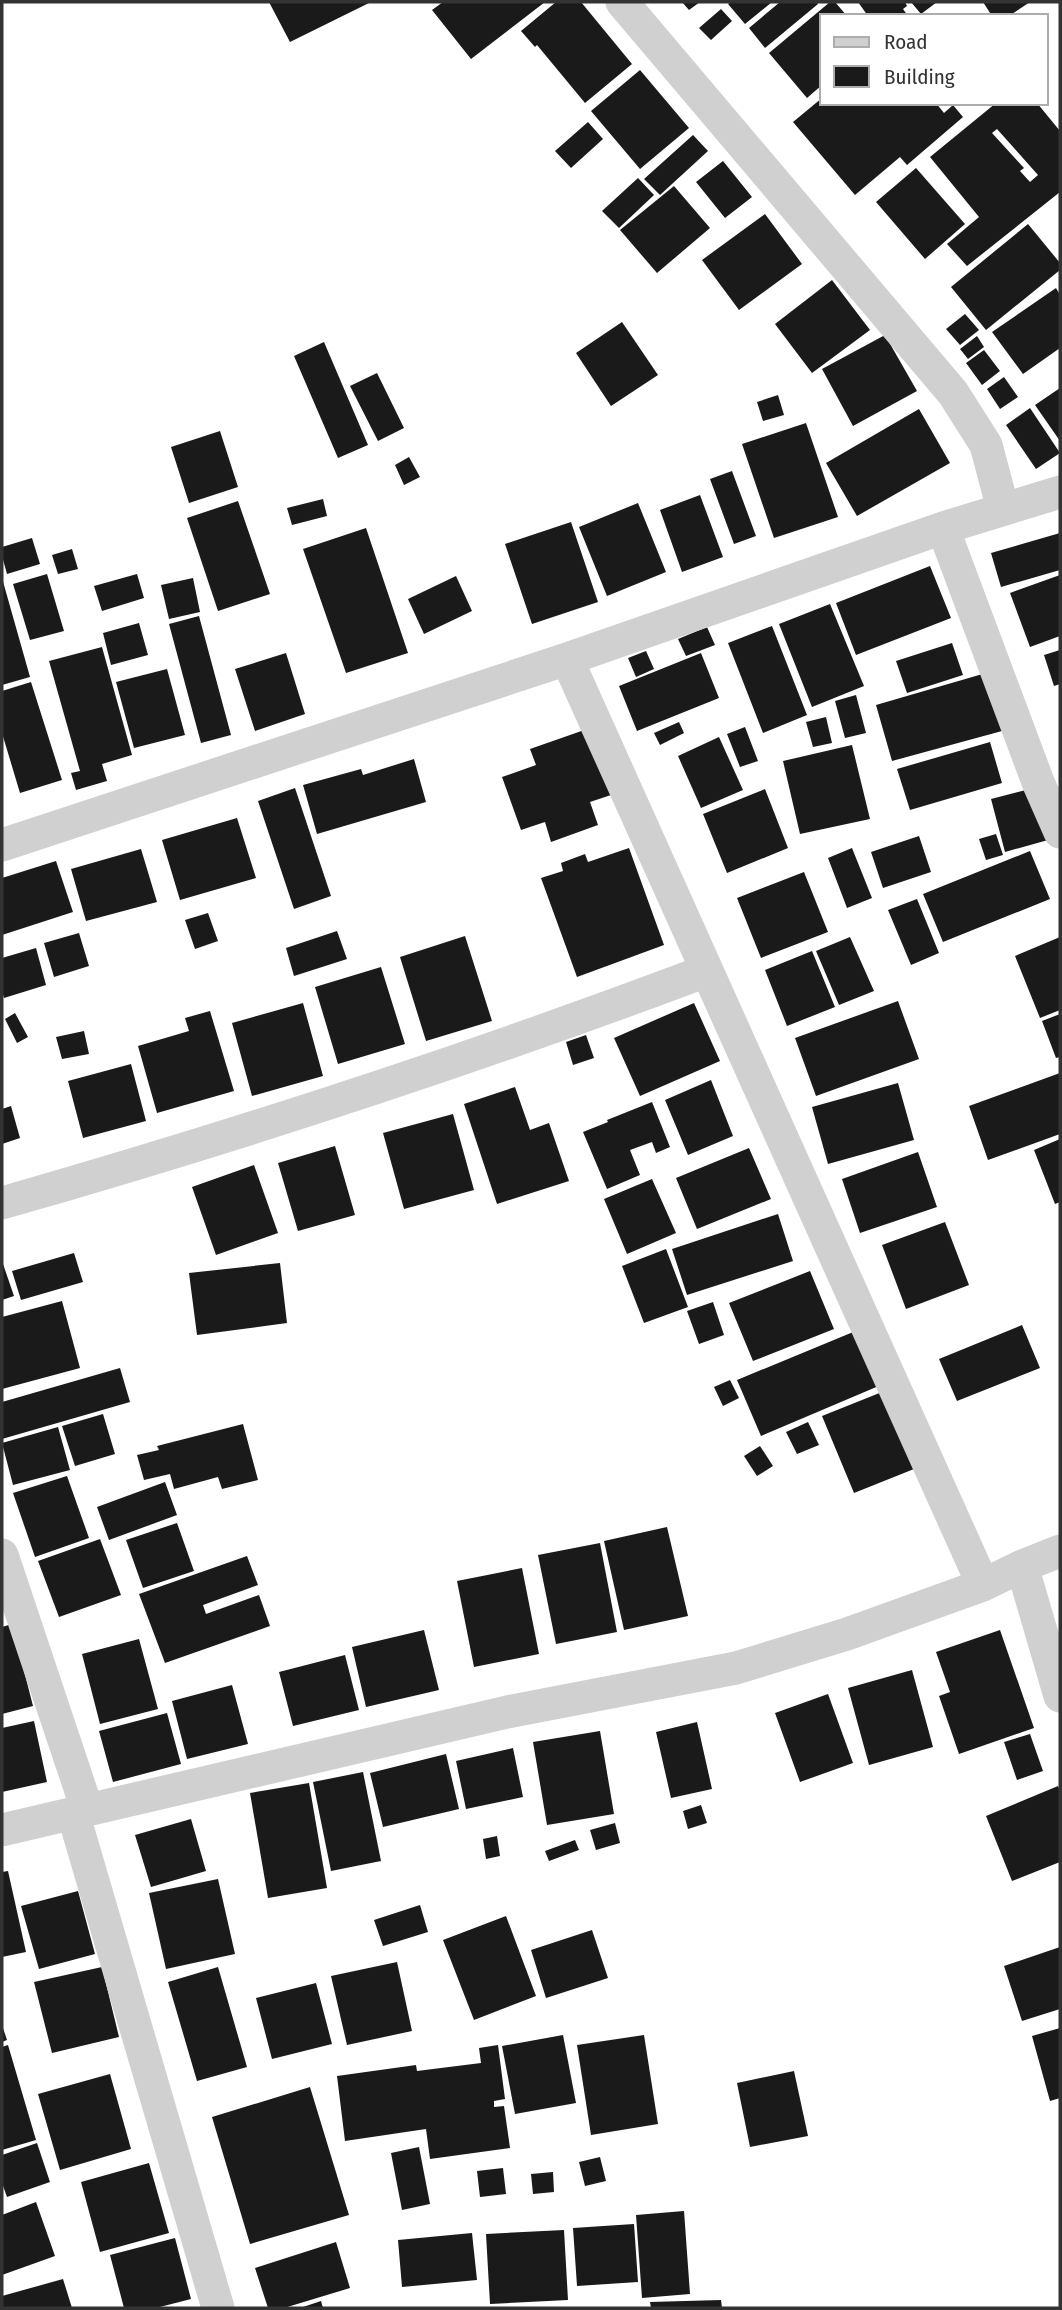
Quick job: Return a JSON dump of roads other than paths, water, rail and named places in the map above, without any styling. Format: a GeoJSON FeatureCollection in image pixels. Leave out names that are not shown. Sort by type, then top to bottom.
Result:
{"type":"FeatureCollection","features":[{"type":"Feature","properties":{"kind":"street"},"geometry":{"type":"LineString","coordinates":[[622,2],[953,393],[986,445],[1003,509]]}},
{"type":"Feature","properties":{"kind":"street"},"geometry":{"type":"LineString","coordinates":[[2,845],[567,659],[943,528],[1060,492]]}},
{"type":"Feature","properties":{"kind":"street"},"geometry":{"type":"LineString","coordinates":[[943,528],[1038,782],[1060,832]]}},
{"type":"Feature","properties":{"kind":"street"},"geometry":{"type":"LineString","coordinates":[[567,659],[983,1585]]}},
{"type":"Feature","properties":{"kind":"street"},"geometry":{"type":"LineString","coordinates":[[2,1203],[319,1107],[556,1027],[706,971]]}},
{"type":"Feature","properties":{"kind":"street"},"geometry":{"type":"LineString","coordinates":[[2,1830],[508,1712],[736,1668],[847,1634],[983,1585],[1060,1551]]}},
{"type":"Feature","properties":{"kind":"street"},"geometry":{"type":"LineString","coordinates":[[2,1555],[80,1811],[218,2308]]}},
{"type":"Feature","properties":{"kind":"street"},"geometry":{"type":"LineString","coordinates":[[1022,1566],[1060,1696]]}}]}
